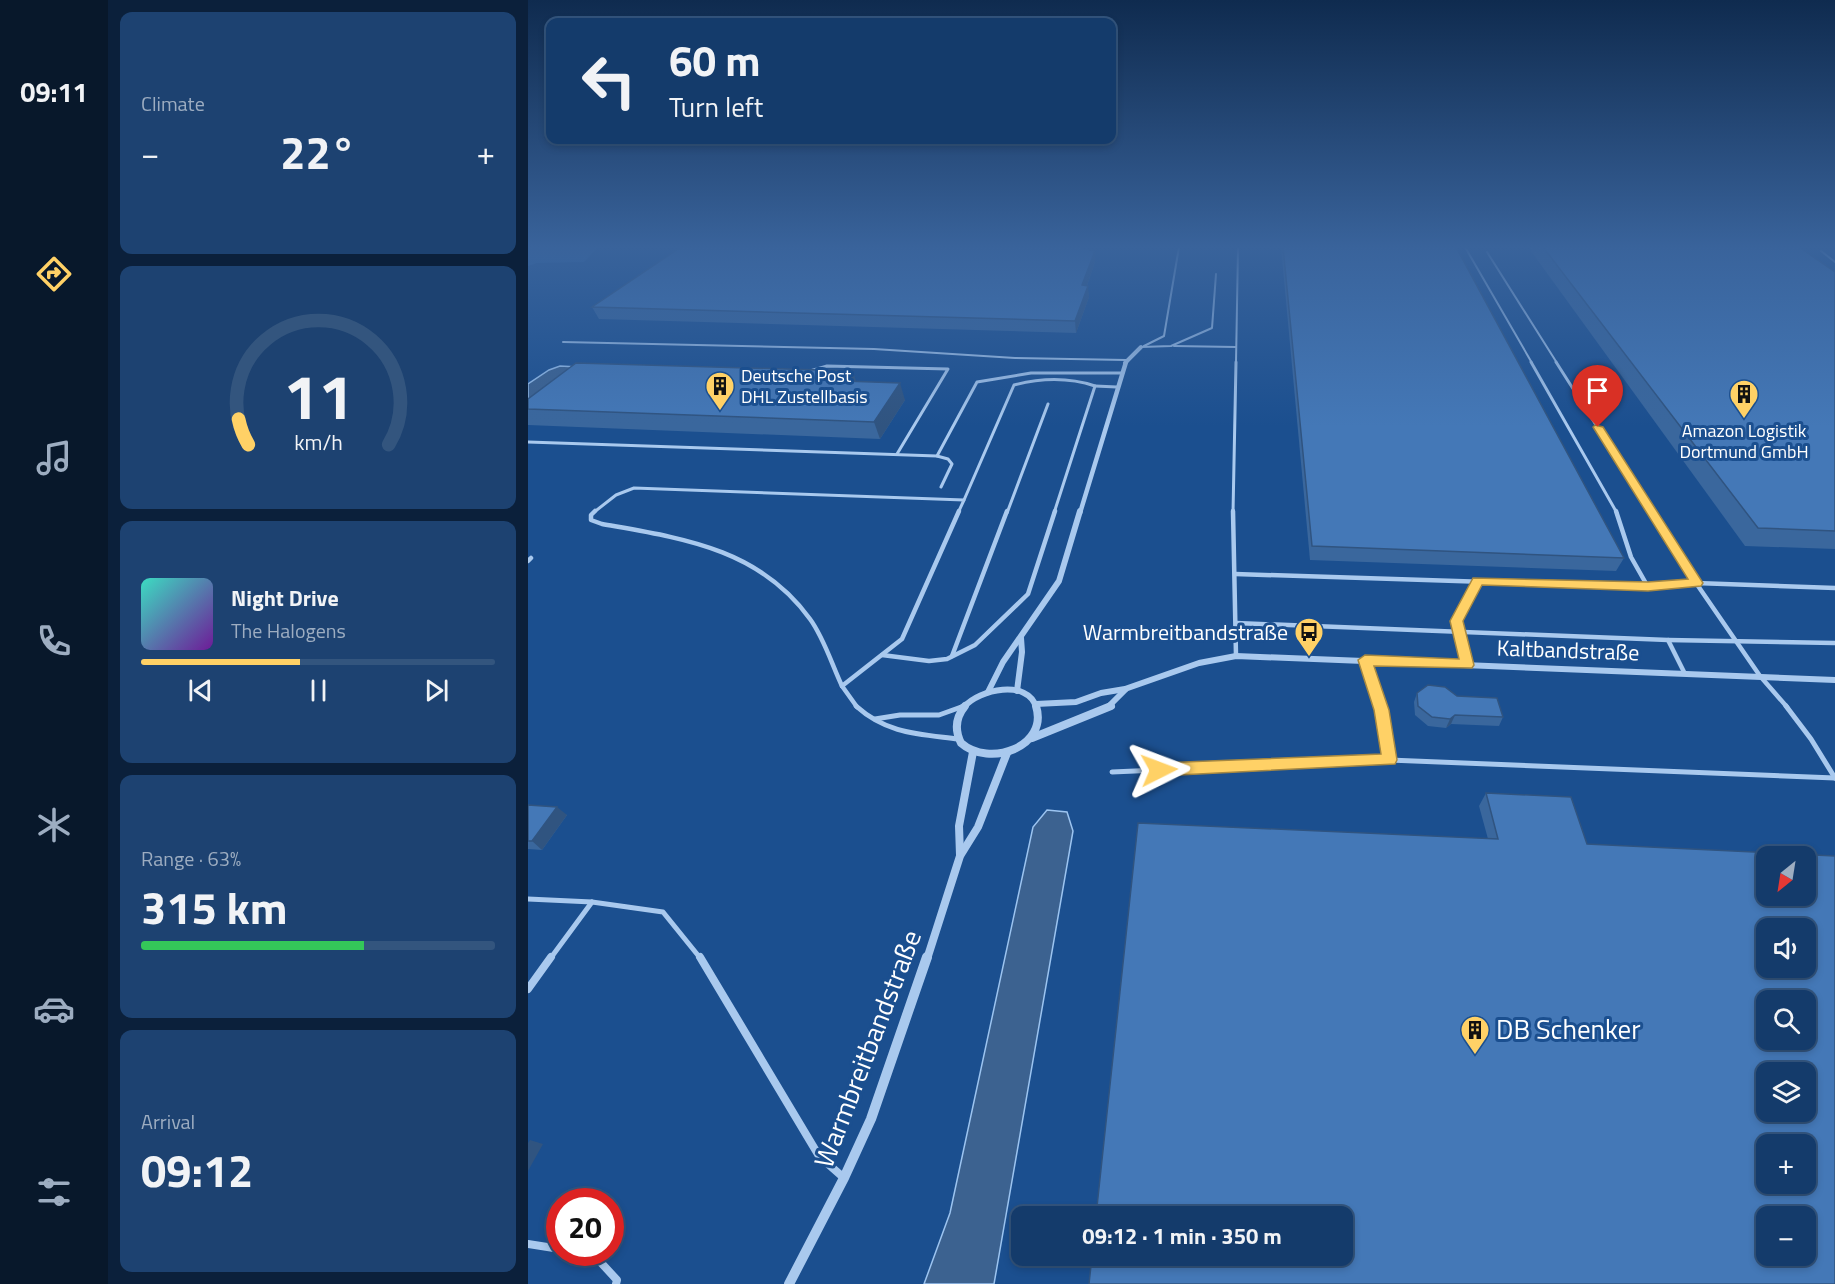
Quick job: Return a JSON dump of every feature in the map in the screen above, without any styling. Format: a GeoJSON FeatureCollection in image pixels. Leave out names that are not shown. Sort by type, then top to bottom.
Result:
{"type":"FeatureCollection","features":[{"type":"Feature","properties":{"kind":"street"},"geometry":{"type":"LineString","coordinates":[[988,692],[1009,651],[1044,607],[1059,581],[1121,373],[1126,360],[1141,347]]}},
{"type":"Feature","properties":{"kind":"street"},"geometry":{"type":"LineString","coordinates":[[1017,691],[1022,652],[1021,638]]}},
{"type":"Feature","properties":{"kind":"street","name":"Kaltbandstraße"},"geometry":{"type":"LineString","coordinates":[[1036,704],[1076,702],[1101,693],[1125,689],[1199,663],[1236,656],[1684,672],[1835,680]]}},
{"type":"Feature","properties":{"kind":"street"},"geometry":{"type":"LineString","coordinates":[[1002,689],[1017,691],[1025,694],[1036,704],[1039,722],[1030,738],[1007,753],[994,755],[973,752],[963,746],[955,728],[957,717],[964,706],[975,697],[988,692],[1002,689]]}},
{"type":"Feature","properties":{"kind":"street","name":"Kaltbandstraße"},"geometry":{"type":"LineString","coordinates":[[1030,738],[1111,706],[1125,689]]}},
{"type":"Feature","properties":{"kind":"street","name":"Warmbreitbandstraße"},"geometry":{"type":"LineString","coordinates":[[960,856],[959,826],[973,752]]}},
{"type":"Feature","properties":{"kind":"street","name":"Warmbreitbandstraße"},"geometry":{"type":"LineString","coordinates":[[789,1284],[844,1178],[871,1119],[904,1028],[960,856],[978,827],[1007,753]]}},
{"type":"Feature","properties":{"kind":"lane"},"geometry":{"type":"LineString","coordinates":[[1141,347],[1164,336],[1169,307]]}},
{"type":"Feature","properties":{"kind":"lane"},"geometry":{"type":"LineString","coordinates":[[1171,346],[1212,328],[1214,307]]}},
{"type":"Feature","properties":{"kind":"lane"},"geometry":{"type":"LineString","coordinates":[[1236,656],[1233,519],[1237,307]]}},
{"type":"Feature","properties":{"kind":"lane"},"geometry":{"type":"LineString","coordinates":[[1500,307],[1605,489],[1620,520],[1631,557],[1648,586]]}},
{"type":"Feature","properties":{"kind":"lane"},"geometry":{"type":"LineString","coordinates":[[1112,772],[1389,760],[1835,778],[1791,711],[1778,693],[1760,676],[1696,583],[1522,307]]}},
{"type":"Feature","properties":{"kind":"lane"},"geometry":{"type":"LineString","coordinates":[[563,342],[874,349],[1015,358],[1126,360]]}},
{"type":"Feature","properties":{"kind":"lane"},"geometry":{"type":"LineString","coordinates":[[1141,347],[1236,347]]}},
{"type":"Feature","properties":{"kind":"lane"},"geometry":{"type":"LineString","coordinates":[[803,373],[827,366],[948,369],[897,454]]}},
{"type":"Feature","properties":{"kind":"lane"},"geometry":{"type":"LineString","coordinates":[[937,456],[977,382],[1029,372],[1067,370],[1121,373]]}},
{"type":"Feature","properties":{"kind":"lane"},"geometry":{"type":"LineString","coordinates":[[842,686],[902,639],[1014,385],[1028,381],[1060,380],[1083,381],[1095,386],[1117,387]]}},
{"type":"Feature","properties":{"kind":"lane"},"geometry":{"type":"LineString","coordinates":[[882,654],[929,661],[952,656],[975,645],[1028,594],[1095,386]]}},
{"type":"Feature","properties":{"kind":"lane"},"geometry":{"type":"LineString","coordinates":[[952,656],[1048,404]]}},
{"type":"Feature","properties":{"kind":"lane"},"geometry":{"type":"LineString","coordinates":[[528,442],[937,456],[948,459],[952,464],[941,487]]}},
{"type":"Feature","properties":{"kind":"lane"},"geometry":{"type":"LineString","coordinates":[[958,739],[897,731],[856,706],[842,686],[811,620],[780,587],[749,565],[716,549],[687,539],[602,524],[591,520],[591,515],[608,498],[620,491],[634,488],[964,500]]}},
{"type":"Feature","properties":{"kind":"lane"},"geometry":{"type":"LineString","coordinates":[[1235,574],[1648,586],[1696,583],[1835,588]]}},
{"type":"Feature","properties":{"kind":"lane"},"geometry":{"type":"LineString","coordinates":[[1467,665],[1456,621],[1478,581]]}},
{"type":"Feature","properties":{"kind":"lane"},"geometry":{"type":"LineString","coordinates":[[1236,623],[1668,640],[1835,643]]}},
{"type":"Feature","properties":{"kind":"lane"},"geometry":{"type":"LineString","coordinates":[[1668,640],[1684,672]]}},
{"type":"Feature","properties":{"kind":"lane"},"geometry":{"type":"LineString","coordinates":[[1365,660],[1381,710],[1389,760]]}},
{"type":"Feature","properties":{"kind":"lane"},"geometry":{"type":"LineString","coordinates":[[875,719],[900,715],[939,715],[964,706]]}},
{"type":"Feature","properties":{"kind":"lane"},"geometry":{"type":"LineString","coordinates":[[528,899],[592,902],[663,912],[699,955],[819,1156],[844,1178]]}},
{"type":"Feature","properties":{"kind":"lane"},"geometry":{"type":"LineString","coordinates":[[528,989],[592,902]]}},
{"type":"Feature","properties":{"kind":"lane"},"geometry":{"type":"LineString","coordinates":[[528,1244],[546,1247]]}},
{"type":"Feature","properties":{"kind":"lane"},"geometry":{"type":"LineString","coordinates":[[603,1266],[616,1280],[616,1284]]}},
{"type":"Feature","properties":{"kind":"shaded area"},"geometry":{"type":"Polygon","coordinates":[[[560,366],[577,367],[528,409],[528,384],[549,370],[560,366]]]}},
{"type":"Feature","properties":{"kind":"shaded area"},"geometry":{"type":"Polygon","coordinates":[[[1047,810],[1067,812],[1073,831],[994,1284],[924,1284],[950,1213],[1033,827],[1047,810]]]}},
{"type":"Feature","properties":{"kind":"building"},"geometry":{"type":"Polygon","coordinates":[[[592,307],[1080,307],[1075,321],[592,307]]]}},
{"type":"Feature","properties":{"kind":"building"},"geometry":{"type":"Polygon","coordinates":[[[1289,307],[1488,307],[1624,558],[1312,546],[1289,307]]]}},
{"type":"Feature","properties":{"kind":"building","name":"Amazon Logistik Dortmund GmbH"},"geometry":{"type":"Polygon","coordinates":[[[1589,307],[1835,307],[1835,531],[1758,528],[1589,307]]]}},
{"type":"Feature","properties":{"kind":"building","name":"Deutsche Post DHL Zustellbasis"},"geometry":{"type":"Polygon","coordinates":[[[576,363],[853,371],[845,381],[900,383],[874,422],[528,409],[528,399],[576,363]]]}},
{"type":"Feature","properties":{"kind":"building"},"geometry":{"type":"Polygon","coordinates":[[[1428,685],[1445,687],[1457,696],[1497,698],[1503,717],[1455,715],[1450,719],[1432,717],[1418,706],[1417,693],[1428,685]]]}},
{"type":"Feature","properties":{"kind":"building","name":"DB Schenker"},"geometry":{"type":"Polygon","coordinates":[[[1486,793],[1571,797],[1587,844],[1756,852],[1756,906],[1816,906],[1816,855],[1835,856],[1835,1284],[1089,1284],[1091,1266],[1353,1266],[1353,1206],[1097,1206],[1138,823],[1498,839],[1486,793]]]}},
{"type":"Feature","properties":{"kind":"building"},"geometry":{"type":"Polygon","coordinates":[[[528,805],[557,807],[532,841],[528,841],[528,805]]]}},
{"type":"Feature","properties":{"kind":"place","name":"Deutsche Post DHL Zustellbasis"},"geometry":{"type":"Point","coordinates":[720,412]}},
{"type":"Feature","properties":{"kind":"place","name":"Amazon Logistik Dortmund GmbH"},"geometry":{"type":"Point","coordinates":[1744,420]}},
{"type":"Feature","properties":{"kind":"place","name":"Warmbreitbandstraße"},"geometry":{"type":"Point","coordinates":[1309,658]}},
{"type":"Feature","properties":{"kind":"place","name":"DB Schenker"},"geometry":{"type":"Point","coordinates":[1475,1056]}},
{"type":"Feature","properties":{"kind":"route"},"geometry":{"type":"LineString","coordinates":[[1159,770],[1389,760],[1381,710],[1365,660],[1467,665],[1456,621],[1478,581],[1648,586],[1696,583],[1598,427]]}}]}
